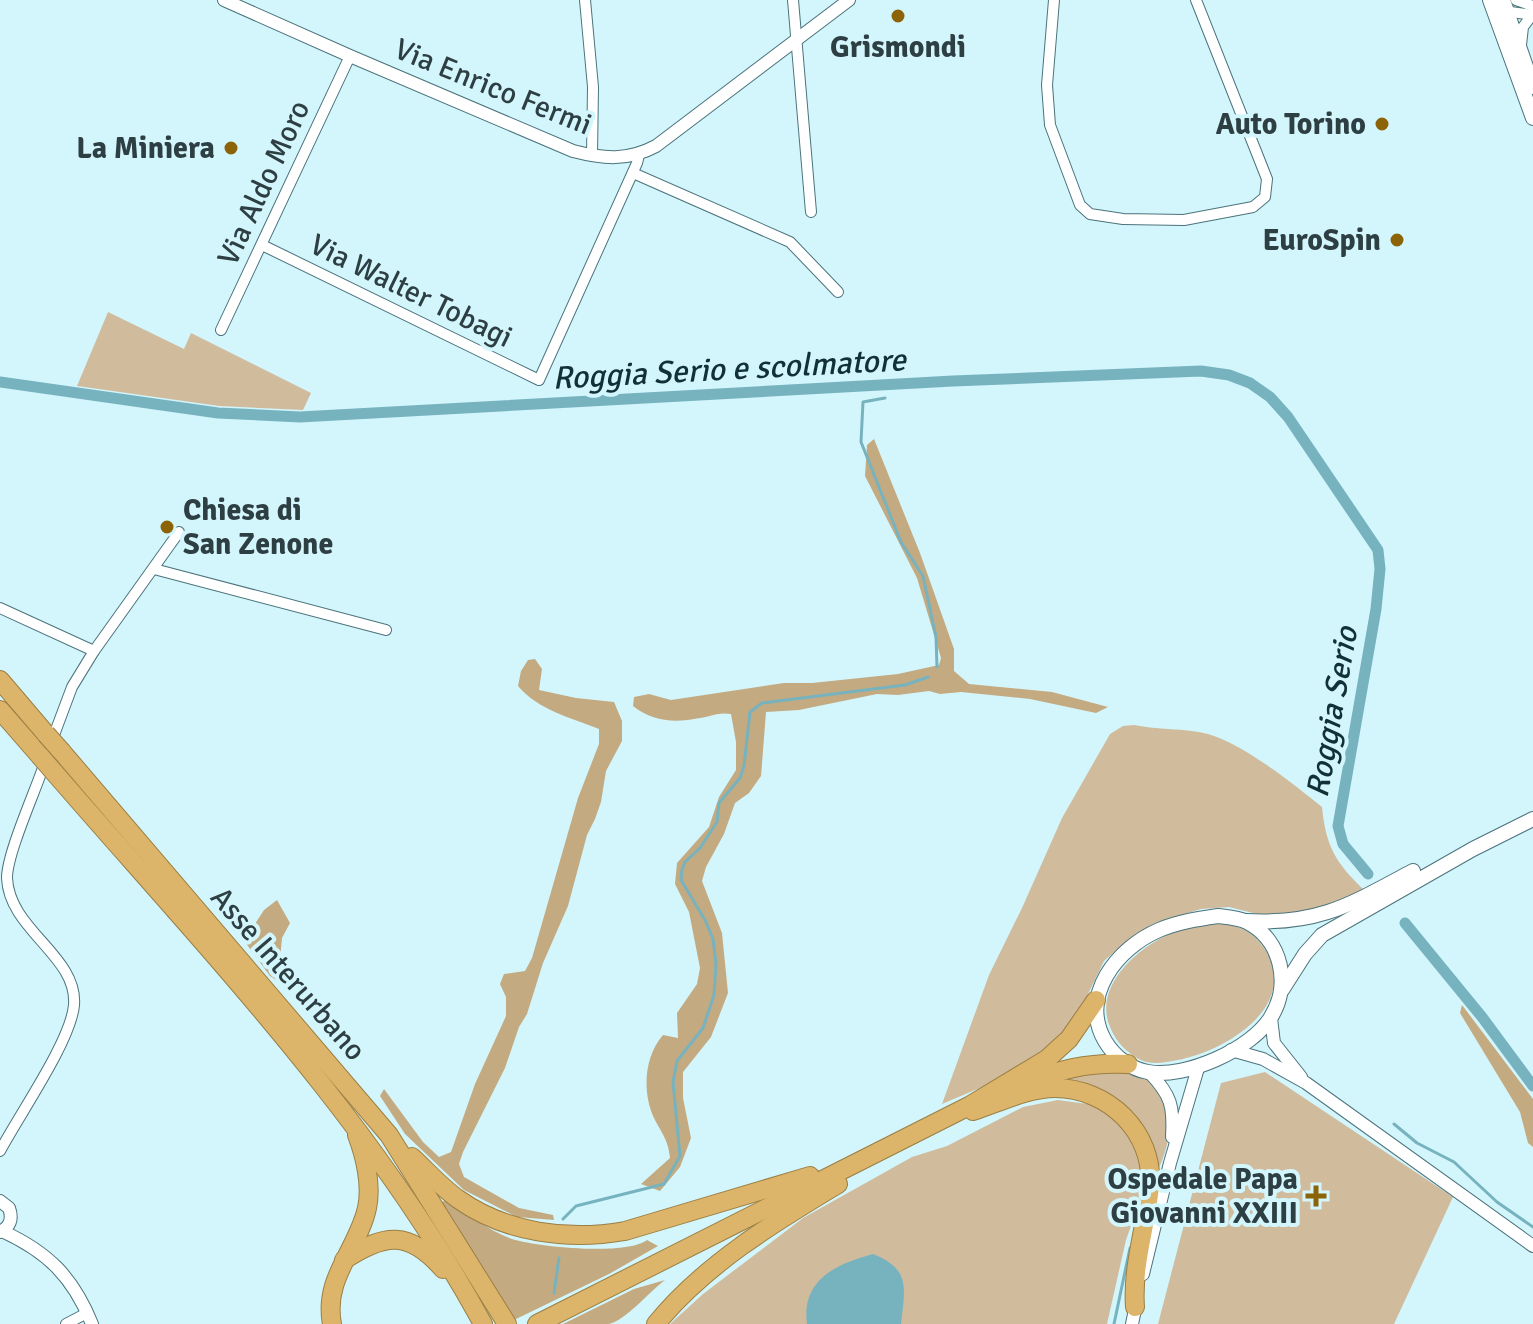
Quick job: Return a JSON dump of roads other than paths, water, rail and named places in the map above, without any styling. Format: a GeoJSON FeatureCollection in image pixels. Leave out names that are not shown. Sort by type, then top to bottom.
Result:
{"type":"FeatureCollection","features":[{"type":"Feature","properties":{"kind":"highway","name":"Asse Interurbano"},"geometry":{"type":"LineString","coordinates":[[0,680],[389,1135],[507,1324]]}},
{"type":"Feature","properties":{"kind":"highway","name":"Asse Interurbano"},"geometry":{"type":"LineString","coordinates":[[0,710],[249,997],[352,1121],[418,1215],[469,1298]]}},
{"type":"Feature","properties":{"kind":"highway"},"geometry":{"type":"LineString","coordinates":[[537,1324],[969,1106],[1047,1059],[1069,1039],[1096,1000]]}},
{"type":"Feature","properties":{"kind":"highway"},"geometry":{"type":"LineString","coordinates":[[969,1106],[1062,1069],[1090,1064],[1128,1064]]}},
{"type":"Feature","properties":{"kind":"highway"},"geometry":{"type":"LineString","coordinates":[[656,1324],[677,1298],[720,1262],[818,1196],[939,1122],[1038,1090],[1055,1088],[1107,1101],[1137,1131],[1149,1167],[1150,1184],[1133,1281],[1133,1316]]}},
{"type":"Feature","properties":{"kind":"highway"},"geometry":{"type":"LineString","coordinates":[[332,1324],[330,1297],[342,1261],[367,1206],[367,1171],[352,1121]]}},
{"type":"Feature","properties":{"kind":"highway"},"geometry":{"type":"LineString","coordinates":[[389,1135],[458,1199],[480,1212],[520,1227],[570,1237],[625,1231],[862,1160]]}},
{"type":"Feature","properties":{"kind":"highway"},"geometry":{"type":"LineString","coordinates":[[342,1261],[376,1241],[400,1239],[413,1242],[436,1260],[469,1298],[483,1324]]}},
{"type":"Feature","properties":{"kind":"main road"},"geometry":{"type":"LineString","coordinates":[[1492,0],[1533,118]]}},
{"type":"Feature","properties":{"kind":"main road"},"geometry":{"type":"LineString","coordinates":[[1505,6],[1533,87]]}},
{"type":"Feature","properties":{"kind":"main road"},"geometry":{"type":"LineString","coordinates":[[1486,842],[1446,855],[1343,908],[1299,921],[1246,921],[1218,916],[1178,923],[1155,932],[1127,950],[1105,976],[1096,1000],[1098,1029],[1111,1051],[1128,1064],[1149,1072],[1198,1068],[1251,1037],[1271,1018],[1282,990],[1305,954],[1322,935],[1486,842],[1533,819]]}},
{"type":"Feature","properties":{"kind":"main road"},"geometry":{"type":"LineString","coordinates":[[1246,921],[1267,937],[1281,963],[1282,990]]}},
{"type":"Feature","properties":{"kind":"street","name":"Via Enrico Fermi"},"geometry":{"type":"LineString","coordinates":[[224,0],[573,151],[592,156],[639,155]]}},
{"type":"Feature","properties":{"kind":"street"},"geometry":{"type":"LineString","coordinates":[[585,0],[593,87],[592,156]]}},
{"type":"Feature","properties":{"kind":"street"},"geometry":{"type":"LineString","coordinates":[[793,0],[811,212]]}},
{"type":"Feature","properties":{"kind":"street"},"geometry":{"type":"LineString","coordinates":[[838,292],[790,242],[633,173],[639,155],[673,134],[849,0]]}},
{"type":"Feature","properties":{"kind":"street"},"geometry":{"type":"LineString","coordinates":[[1054,0],[1047,85],[1050,125],[1080,205],[1090,214],[1101,216],[1184,220],[1253,207],[1265,197],[1267,179],[1196,0]]}},
{"type":"Feature","properties":{"kind":"street"},"geometry":{"type":"LineString","coordinates":[[1492,0],[1502,11],[1505,6],[1533,12]]}},
{"type":"Feature","properties":{"kind":"street"},"geometry":{"type":"LineString","coordinates":[[1516,0],[1533,12]]}},
{"type":"Feature","properties":{"kind":"street"},"geometry":{"type":"LineString","coordinates":[[1520,51],[1523,27],[1533,12]]}},
{"type":"Feature","properties":{"kind":"street","name":"Via Aldo Moro"},"geometry":{"type":"LineString","coordinates":[[221,330],[350,56]]}},
{"type":"Feature","properties":{"kind":"street","name":"Via Walter Tobagi"},"geometry":{"type":"LineString","coordinates":[[262,245],[539,380],[633,173]]}},
{"type":"Feature","properties":{"kind":"street"},"geometry":{"type":"LineString","coordinates":[[0,1151],[69,1028],[74,1003],[62,966],[12,903],[7,876],[9,863],[72,687],[179,532]]}},
{"type":"Feature","properties":{"kind":"street"},"geometry":{"type":"LineString","coordinates":[[154,569],[386,630]]}},
{"type":"Feature","properties":{"kind":"street"},"geometry":{"type":"LineString","coordinates":[[0,608],[94,651]]}},
{"type":"Feature","properties":{"kind":"street"},"geometry":{"type":"LineString","coordinates":[[1271,1018],[1274,1043],[1306,1083]]}},
{"type":"Feature","properties":{"kind":"street"},"geometry":{"type":"LineString","coordinates":[[1231,1050],[1263,1059],[1306,1083],[1533,1246]]}},
{"type":"Feature","properties":{"kind":"street"},"geometry":{"type":"LineString","coordinates":[[1133,1316],[1170,1163],[1198,1068]]}},
{"type":"Feature","properties":{"kind":"street"},"geometry":{"type":"LineString","coordinates":[[1149,1072],[1165,1090],[1173,1108],[1170,1163]]}},
{"type":"Feature","properties":{"kind":"street"},"geometry":{"type":"LineString","coordinates":[[0,1199],[9,1208],[11,1219],[30,1244]]}},
{"type":"Feature","properties":{"kind":"street"},"geometry":{"type":"LineString","coordinates":[[11,1219],[1,1232],[30,1244],[49,1258],[89,1319],[66,1324]]}},
{"type":"Feature","properties":{"kind":"water"},"geometry":{"type":"Polygon","coordinates":[[[873,1254],[900,1273],[904,1290],[901,1324],[807,1324],[807,1309],[815,1285],[834,1269],[873,1254]]]}},
{"type":"Feature","properties":{"kind":"waterway","name":"Roggia Serio e scolmatore"},"geometry":{"type":"LineString","coordinates":[[0,382],[218,413],[300,417],[953,381],[1201,371],[1229,375],[1250,383],[1270,397],[1288,417],[1378,550],[1380,569],[1376,609],[1338,826],[1343,844],[1368,874]]}},
{"type":"Feature","properties":{"kind":"waterway"},"geometry":{"type":"LineString","coordinates":[[885,398],[863,402],[861,442],[901,542],[923,576],[936,637],[937,667]]}},
{"type":"Feature","properties":{"kind":"waterway"},"geometry":{"type":"LineString","coordinates":[[563,1219],[576,1206],[664,1184],[680,1156],[673,1082],[677,1061],[703,1028],[714,995],[716,964],[713,939],[681,880],[682,870],[717,822],[719,803],[740,778],[750,712],[762,703],[905,685],[928,677]]}},
{"type":"Feature","properties":{"kind":"waterway"},"geometry":{"type":"LineString","coordinates":[[1405,923],[1482,1017],[1533,1086]]}},
{"type":"Feature","properties":{"kind":"waterway"},"geometry":{"type":"LineString","coordinates":[[1394,1124],[1417,1143],[1454,1162],[1497,1202],[1533,1227]]}},
{"type":"Feature","properties":{"kind":"waterway"},"geometry":{"type":"LineString","coordinates":[[1114,1324],[1130,1248]]}},
{"type":"Feature","properties":{"kind":"waterway"},"geometry":{"type":"LineString","coordinates":[[554,1293],[559,1258]]}},
{"type":"Feature","properties":{"kind":"place","name":"Grismondi"},"geometry":{"type":"Point","coordinates":[898,16]}},
{"type":"Feature","properties":{"kind":"place","name":"Auto Torino"},"geometry":{"type":"Point","coordinates":[1382,124]}},
{"type":"Feature","properties":{"kind":"place","name":"La Miniera"},"geometry":{"type":"Point","coordinates":[231,148]}},
{"type":"Feature","properties":{"kind":"place","name":"EuroSpin"},"geometry":{"type":"Point","coordinates":[1397,240]}},
{"type":"Feature","properties":{"kind":"place","name":"Chiesa di San Zenone"},"geometry":{"type":"Point","coordinates":[167,527]}},
{"type":"Feature","properties":{"kind":"place","name":"Ospedale Papa Giovanni XXIII"},"geometry":{"type":"Point","coordinates":[1316,1196]}},
{"type":"Feature","properties":{"kind":"water label","name":"Roggia Serio"},"geometry":{"type":"Point","coordinates":[1332,712]}}]}
